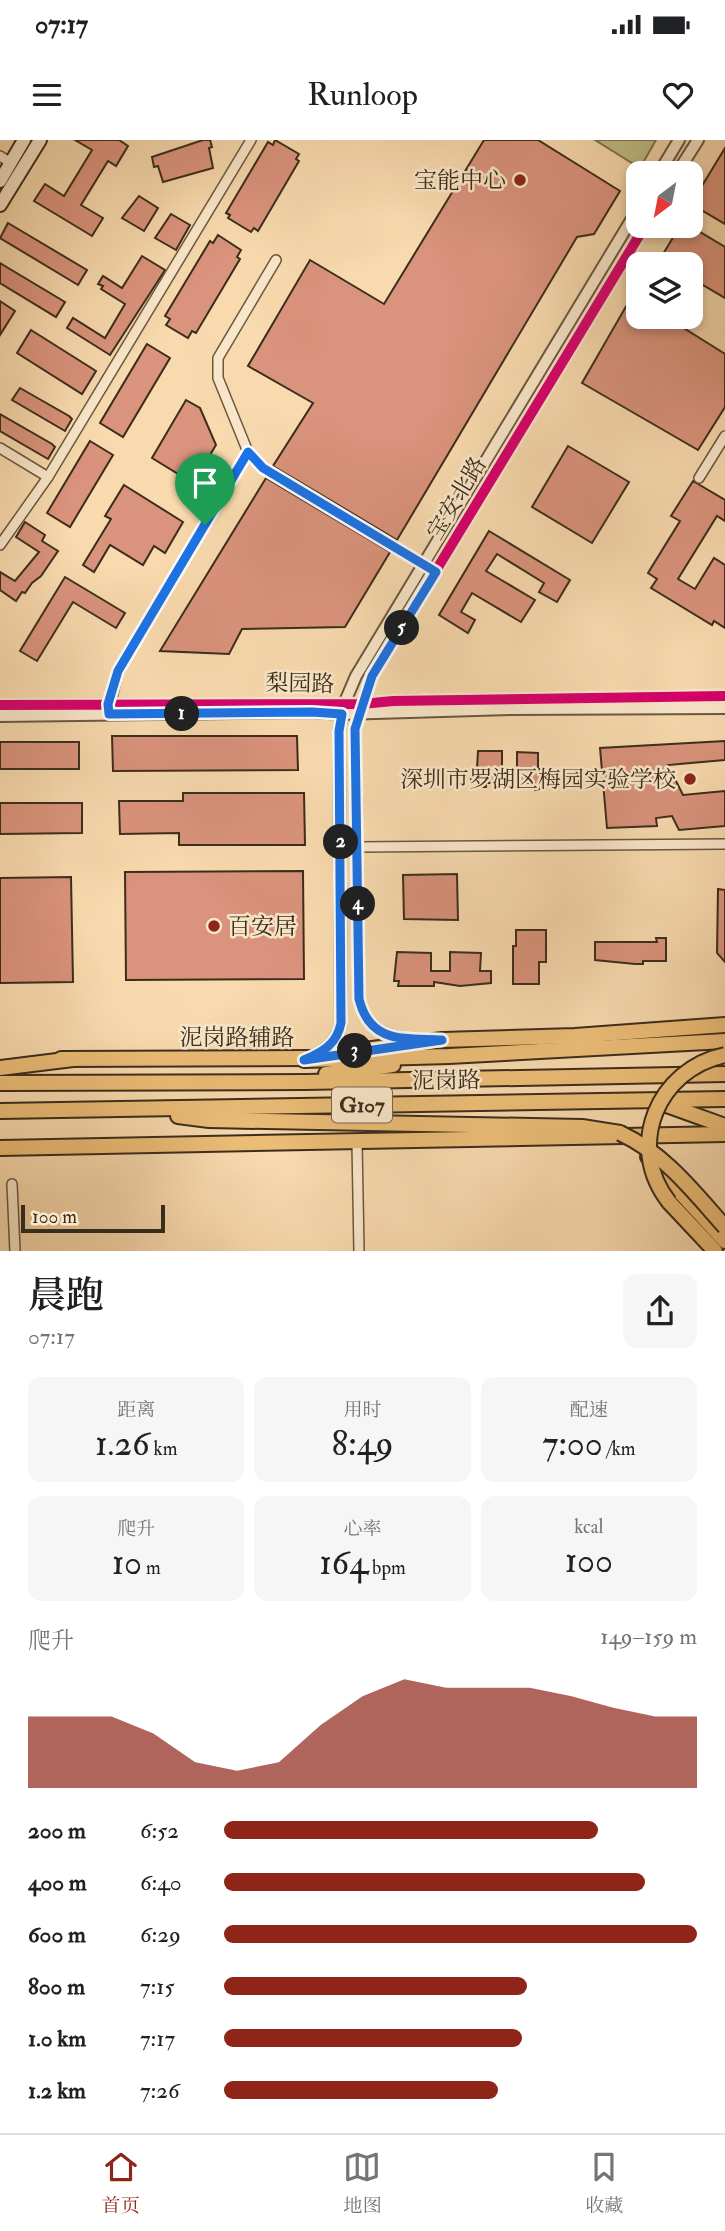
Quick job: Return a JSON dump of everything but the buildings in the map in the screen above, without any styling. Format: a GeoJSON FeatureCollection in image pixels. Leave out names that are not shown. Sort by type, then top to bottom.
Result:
{"type":"FeatureCollection","features":[{"type":"Feature","properties":{"kind":"main road"},"geometry":{"type":"LineString","coordinates":[[0,181],[6,159],[24,140]]}},
{"type":"Feature","properties":{"kind":"main road"},"geometry":{"type":"LineString","coordinates":[[0,205],[40,140]]}},
{"type":"Feature","properties":{"kind":"main road","name":"泥岗路辅路"},"geometry":{"type":"LineString","coordinates":[[0,1060],[304,1060],[442,1040],[575,1036],[725,1025]]}},
{"type":"Feature","properties":{"kind":"main road"},"geometry":{"type":"LineString","coordinates":[[304,1060],[449,1056],[725,1041]]}},
{"type":"Feature","properties":{"kind":"main road"},"geometry":{"type":"LineString","coordinates":[[715,1251],[660,1188],[649,1161],[648,1142],[657,1109],[688,1069],[703,1060],[725,1055]]}},
{"type":"Feature","properties":{"kind":"main road"},"geometry":{"type":"LineString","coordinates":[[306,1082],[327,1074],[449,1056]]}},
{"type":"Feature","properties":{"kind":"main road"},"geometry":{"type":"LineString","coordinates":[[0,1068],[74,1059]]}},
{"type":"Feature","properties":{"kind":"main road","name":"泥岗路"},"geometry":{"type":"LineString","coordinates":[[0,1083],[306,1082],[725,1074]]}},
{"type":"Feature","properties":{"kind":"main road","name":"泥岗路"},"geometry":{"type":"LineString","coordinates":[[0,1111],[725,1099]]}},
{"type":"Feature","properties":{"kind":"main road"},"geometry":{"type":"LineString","coordinates":[[650,1100],[725,1126]]}},
{"type":"Feature","properties":{"kind":"main road"},"geometry":{"type":"LineString","coordinates":[[133,1110],[209,1120],[582,1127],[639,1142],[668,1164],[725,1227]]}},
{"type":"Feature","properties":{"kind":"main road"},"geometry":{"type":"LineString","coordinates":[[305,1143],[361,1135],[482,1127]]}},
{"type":"Feature","properties":{"kind":"main road"},"geometry":{"type":"LineString","coordinates":[[0,1148],[725,1134]]}},
{"type":"Feature","properties":{"kind":"main road"},"geometry":{"type":"LineString","coordinates":[[614,1136],[661,1169],[725,1241]]}},
{"type":"Feature","properties":{"kind":"street"},"geometry":{"type":"LineString","coordinates":[[0,545],[48,477],[251,140]]}},
{"type":"Feature","properties":{"kind":"street"},"geometry":{"type":"LineString","coordinates":[[666,161],[679,140]]}},
{"type":"Feature","properties":{"kind":"street"},"geometry":{"type":"LineString","coordinates":[[685,161],[698,140]]}},
{"type":"Feature","properties":{"kind":"street","name":"宝安北路"},"geometry":{"type":"LineString","coordinates":[[304,1060],[328,1048],[339,1032],[341,1023],[339,731],[343,709],[356,676],[626,228]]}},
{"type":"Feature","properties":{"kind":"street","name":"宝安北路"},"geometry":{"type":"LineString","coordinates":[[442,1040],[381,1034],[362,1011],[359,999],[355,729],[360,708],[372,676],[638,238]]}},
{"type":"Feature","properties":{"kind":"street"},"geometry":{"type":"LineString","coordinates":[[276,260],[218,358],[219,378],[248,452],[263,468],[436,572]]}},
{"type":"Feature","properties":{"kind":"street"},"geometry":{"type":"LineString","coordinates":[[699,478],[725,436]]}},
{"type":"Feature","properties":{"kind":"street"},"geometry":{"type":"LineString","coordinates":[[0,448],[48,477]]}},
{"type":"Feature","properties":{"kind":"street"},"geometry":{"type":"LineString","coordinates":[[109,709],[118,671],[248,452]]}},
{"type":"Feature","properties":{"kind":"street","name":"梨园路"},"geometry":{"type":"LineString","coordinates":[[360,708],[393,701],[725,696]]}},
{"type":"Feature","properties":{"kind":"street","name":"梨园路"},"geometry":{"type":"LineString","coordinates":[[0,705],[109,709],[725,708]]}},
{"type":"Feature","properties":{"kind":"street","name":"梨园路"},"geometry":{"type":"LineString","coordinates":[[0,716],[109,709]]}},
{"type":"Feature","properties":{"kind":"street"},"geometry":{"type":"LineString","coordinates":[[357,846],[725,844]]}},
{"type":"Feature","properties":{"kind":"street"},"geometry":{"type":"LineString","coordinates":[[357,1143],[359,1251]]}},
{"type":"Feature","properties":{"kind":"street"},"geometry":{"type":"LineString","coordinates":[[12,1184],[15,1251]]}},
{"type":"Feature","properties":{"kind":"shaded area"},"geometry":{"type":"Polygon","coordinates":[[[595,140],[656,140],[644,161],[629,161],[595,140]]]}},
{"type":"Feature","properties":{"kind":"cycle path"},"geometry":{"type":"LineString","coordinates":[[442,1040],[390,1036],[371,1024],[359,999],[355,729],[372,676],[638,238]]}},
{"type":"Feature","properties":{"kind":"cycle path"},"geometry":{"type":"LineString","coordinates":[[0,705],[362,704],[393,701],[725,696]]}},
{"type":"Feature","properties":{"kind":"place","name":"宝能中心"},"geometry":{"type":"Point","coordinates":[520,180]}},
{"type":"Feature","properties":{"kind":"place","name":"深圳市罗湖区梅园实验学校"},"geometry":{"type":"Point","coordinates":[690,779]}},
{"type":"Feature","properties":{"kind":"place","name":"百安居"},"geometry":{"type":"Point","coordinates":[214,926]}},
{"type":"Feature","properties":{"kind":"route"},"geometry":{"type":"LineString","coordinates":[[248,452],[263,468],[436,572],[372,676],[355,729],[359,999],[362,1011],[381,1034],[442,1040],[399,1044],[304,1060],[328,1048],[335,1040],[341,1023],[343,956],[339,731],[342,714],[109,714],[108,704],[118,671],[205,525],[248,452]]}}]}
